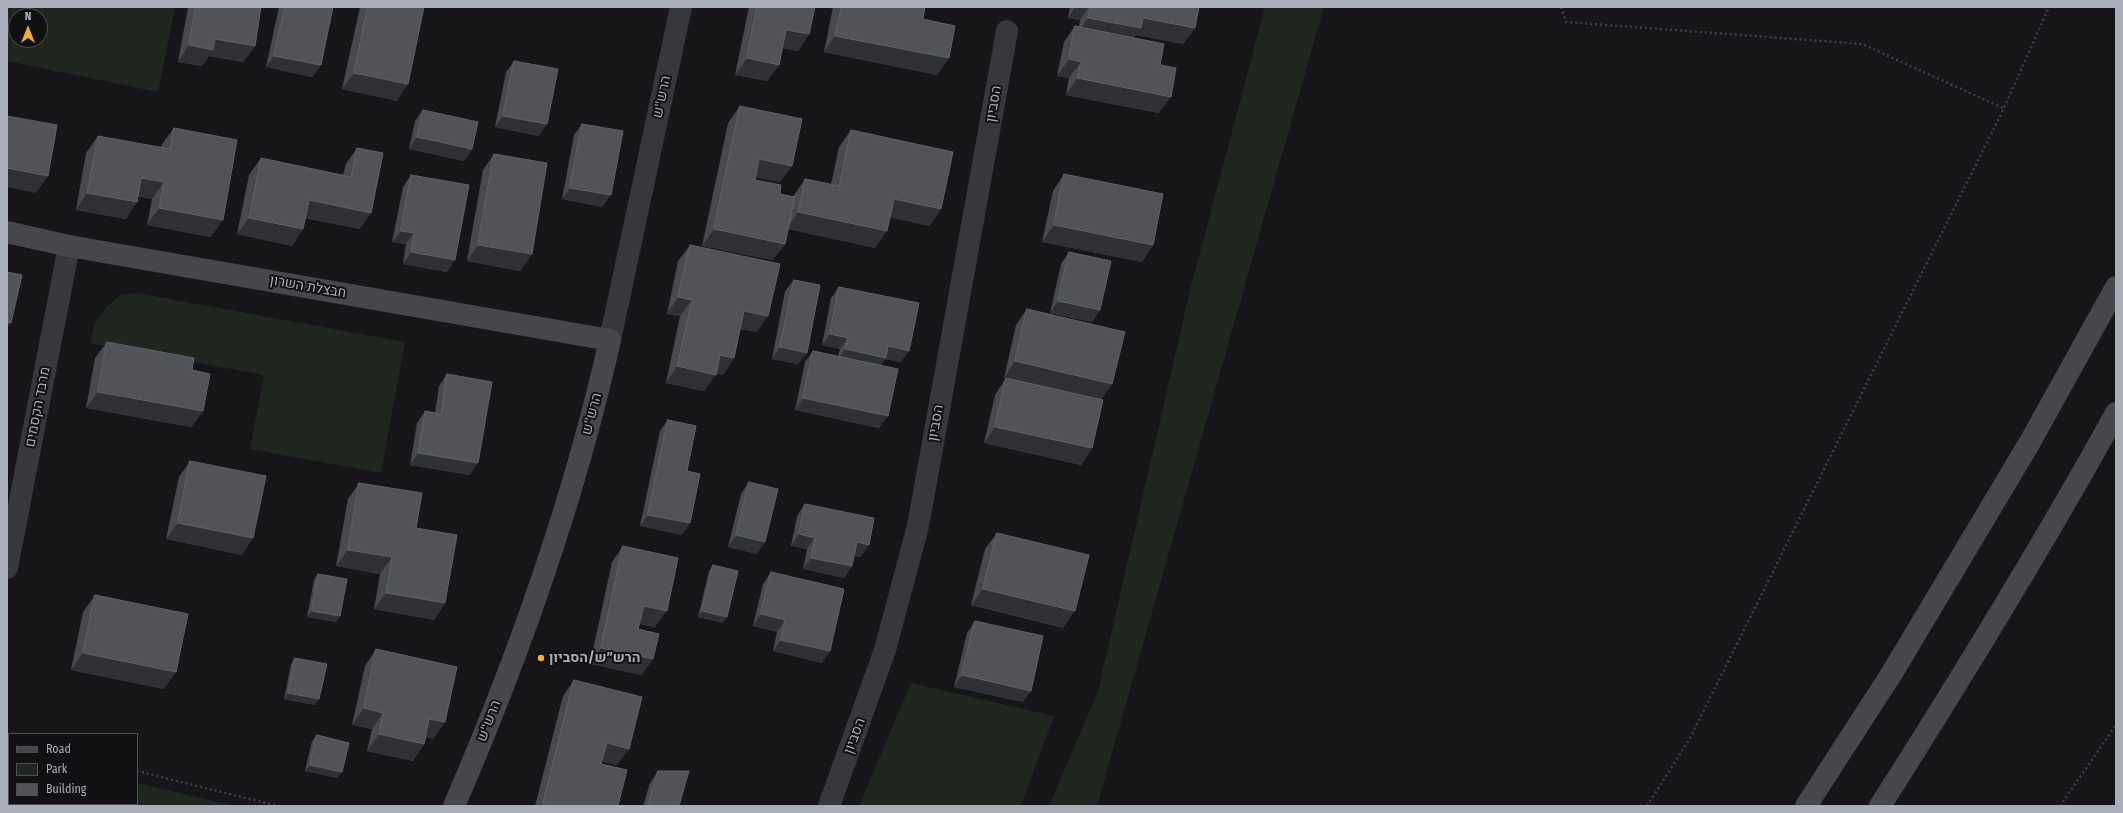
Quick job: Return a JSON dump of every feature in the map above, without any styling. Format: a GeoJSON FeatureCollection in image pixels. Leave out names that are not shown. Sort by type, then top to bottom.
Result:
{"type":"FeatureCollection","features":[{"type":"Feature","properties":{"kind":"street","name":"הרש''ש"},"geometry":{"type":"LineString","coordinates":[[454,806],[491,717],[545,569],[578,465],[610,340],[681,7]]}},
{"type":"Feature","properties":{"kind":"street","name":"הסביון"},"geometry":{"type":"LineString","coordinates":[[829,806],[885,650],[918,526],[1008,31]]}},
{"type":"Feature","properties":{"kind":"street","name":"חבצלת השרון"},"geometry":{"type":"LineString","coordinates":[[7,232],[69,246],[610,340]]}},
{"type":"Feature","properties":{"kind":"street","name":"מרבד הקסמים"},"geometry":{"type":"LineString","coordinates":[[7,568],[69,246]]}},
{"type":"Feature","properties":{"kind":"street"},"geometry":{"type":"LineString","coordinates":[[1806,806],[1892,673],[2026,449],[2116,287]]}},
{"type":"Feature","properties":{"kind":"street"},"geometry":{"type":"LineString","coordinates":[[1880,806],[1944,705],[2084,472],[2116,413]]}},
{"type":"Feature","properties":{"kind":"path"},"geometry":{"type":"LineString","coordinates":[[1561,7],[1566,22],[1862,44],[2004,108]]}},
{"type":"Feature","properties":{"kind":"path"},"geometry":{"type":"LineString","coordinates":[[1647,806],[1689,740],[2004,108],[2049,7]]}},
{"type":"Feature","properties":{"kind":"path"},"geometry":{"type":"LineString","coordinates":[[2060,806],[2116,725]]}},
{"type":"Feature","properties":{"kind":"path"},"geometry":{"type":"LineString","coordinates":[[138,771],[278,806]]}},
{"type":"Feature","properties":{"kind":"green space"},"geometry":{"type":"Polygon","coordinates":[[[7,7],[175,7],[158,92],[7,61],[7,7]]]}},
{"type":"Feature","properties":{"kind":"green space"},"geometry":{"type":"Polygon","coordinates":[[[1265,7],[1324,7],[1097,806],[1049,806],[1098,691],[1190,290],[1265,7]]]}},
{"type":"Feature","properties":{"kind":"green space"},"geometry":{"type":"Polygon","coordinates":[[[137,293],[405,342],[381,473],[250,449],[264,375],[90,343],[94,324],[106,307],[121,295],[137,293]]]}},
{"type":"Feature","properties":{"kind":"green space"},"geometry":{"type":"Polygon","coordinates":[[[911,683],[1054,716],[1021,806],[859,806],[911,683]]]}},
{"type":"Feature","properties":{"kind":"green space"},"geometry":{"type":"Polygon","coordinates":[[[8,754],[8,805],[138,805],[138,783],[235,806],[7,806],[8,754]]]}},
{"type":"Feature","properties":{"kind":"building"},"geometry":{"type":"Polygon","coordinates":[[[196,7],[261,7],[255,46],[215,39],[213,50],[189,45],[196,7]]]}},
{"type":"Feature","properties":{"kind":"building"},"geometry":{"type":"Polygon","coordinates":[[[285,7],[333,7],[321,65],[274,56],[285,7]]]}},
{"type":"Feature","properties":{"kind":"building"},"geometry":{"type":"Polygon","coordinates":[[[368,7],[424,7],[408,84],[354,73],[368,7]]]}},
{"type":"Feature","properties":{"kind":"building"},"geometry":{"type":"Polygon","coordinates":[[[757,7],[815,7],[809,34],[786,30],[779,65],[747,58],[757,7]]]}},
{"type":"Feature","properties":{"kind":"building"},"geometry":{"type":"Polygon","coordinates":[[[842,7],[925,7],[923,19],[955,26],[949,58],[835,36],[842,7]]]}},
{"type":"Feature","properties":{"kind":"building"},"geometry":{"type":"Polygon","coordinates":[[[1091,7],[1199,7],[1195,28],[1143,18],[1141,28],[1088,18],[1091,7]]]}},
{"type":"Feature","properties":{"kind":"building"},"geometry":{"type":"Polygon","coordinates":[[[1075,26],[1164,44],[1160,65],[1176,68],[1171,97],[1077,78],[1081,62],[1069,59],[1075,26]]]}},
{"type":"Feature","properties":{"kind":"building"},"geometry":{"type":"Polygon","coordinates":[[[514,61],[558,69],[547,124],[503,116],[514,61]]]}},
{"type":"Feature","properties":{"kind":"building"},"geometry":{"type":"Polygon","coordinates":[[[740,106],[802,119],[792,166],[759,159],[755,180],[781,185],[780,194],[795,197],[785,244],[714,229],[740,106]]]}},
{"type":"Feature","properties":{"kind":"building"},"geometry":{"type":"Polygon","coordinates":[[[423,110],[478,122],[472,149],[417,137],[423,110]]]}},
{"type":"Feature","properties":{"kind":"building"},"geometry":{"type":"Polygon","coordinates":[[[7,116],[57,125],[48,176],[7,168],[7,116]]]}},
{"type":"Feature","properties":{"kind":"building"},"geometry":{"type":"Polygon","coordinates":[[[582,124],[623,131],[611,195],[570,188],[582,124]]]}},
{"type":"Feature","properties":{"kind":"building"},"geometry":{"type":"Polygon","coordinates":[[[174,128],[237,140],[223,220],[159,208],[164,182],[141,178],[137,202],[87,193],[98,136],[170,149],[174,128]]]}},
{"type":"Feature","properties":{"kind":"building"},"geometry":{"type":"Polygon","coordinates":[[[851,130],[953,152],[941,209],[894,199],[887,231],[798,212],[805,179],[839,186],[851,130]]]}},
{"type":"Feature","properties":{"kind":"building"},"geometry":{"type":"Polygon","coordinates":[[[357,148],[383,153],[371,213],[309,200],[303,229],[249,218],[261,158],[351,177],[357,148]]]}},
{"type":"Feature","properties":{"kind":"building"},"geometry":{"type":"Polygon","coordinates":[[[494,154],[547,163],[532,254],[478,245],[494,154]]]}},
{"type":"Feature","properties":{"kind":"building"},"geometry":{"type":"Polygon","coordinates":[[[1064,174],[1163,194],[1153,245],[1054,225],[1064,174]]]}},
{"type":"Feature","properties":{"kind":"building"},"geometry":{"type":"Polygon","coordinates":[[[411,175],[469,185],[455,260],[411,252],[414,233],[401,231],[411,175]]]}},
{"type":"Feature","properties":{"kind":"building"},"geometry":{"type":"Polygon","coordinates":[[[690,245],[780,264],[768,316],[744,311],[734,358],[720,355],[716,375],[677,366],[692,300],[678,297],[690,245]]]}},
{"type":"Feature","properties":{"kind":"building"},"geometry":{"type":"Polygon","coordinates":[[[1069,252],[1111,261],[1100,310],[1058,301],[1069,252]]]}},
{"type":"Feature","properties":{"kind":"building"},"geometry":{"type":"Polygon","coordinates":[[[7,272],[22,275],[11,323],[7,322],[7,272]]]}},
{"type":"Feature","properties":{"kind":"building"},"geometry":{"type":"Polygon","coordinates":[[[794,280],[820,285],[807,353],[780,347],[794,280]]]}},
{"type":"Feature","properties":{"kind":"building"},"geometry":{"type":"Polygon","coordinates":[[[839,287],[919,303],[909,351],[888,346],[886,358],[845,349],[848,338],[830,334],[839,287]]]}},
{"type":"Feature","properties":{"kind":"building"},"geometry":{"type":"Polygon","coordinates":[[[1027,309],[1125,332],[1112,384],[1015,361],[1027,309]]]}},
{"type":"Feature","properties":{"kind":"building"},"geometry":{"type":"Polygon","coordinates":[[[107,342],[194,358],[192,370],[210,374],[203,411],[98,392],[107,342]]]}},
{"type":"Feature","properties":{"kind":"building"},"geometry":{"type":"Polygon","coordinates":[[[813,351],[898,369],[888,416],[803,398],[813,351]]]}},
{"type":"Feature","properties":{"kind":"building"},"geometry":{"type":"Polygon","coordinates":[[[447,374],[492,382],[478,463],[418,453],[425,411],[441,414],[447,374]]]}},
{"type":"Feature","properties":{"kind":"building"},"geometry":{"type":"Polygon","coordinates":[[[1006,378],[1103,400],[1092,448],[995,427],[1006,378]]]}},
{"type":"Feature","properties":{"kind":"building"},"geometry":{"type":"Polygon","coordinates":[[[668,420],[696,426],[687,471],[700,474],[690,523],[648,515],[668,420]]]}},
{"type":"Feature","properties":{"kind":"building"},"geometry":{"type":"Polygon","coordinates":[[[190,461],[266,476],[253,538],[178,523],[190,461]]]}},
{"type":"Feature","properties":{"kind":"building"},"geometry":{"type":"Polygon","coordinates":[[[749,482],[778,489],[765,542],[736,535],[749,482]]]}},
{"type":"Feature","properties":{"kind":"building"},"geometry":{"type":"Polygon","coordinates":[[[359,483],[422,493],[416,528],[457,535],[445,603],[386,593],[392,557],[348,550],[359,483]]]}},
{"type":"Feature","properties":{"kind":"building"},"geometry":{"type":"Polygon","coordinates":[[[805,504],[874,518],[869,545],[857,542],[852,566],[811,558],[815,538],[799,534],[805,504]]]}},
{"type":"Feature","properties":{"kind":"building"},"geometry":{"type":"Polygon","coordinates":[[[997,533],[1089,555],[1075,611],[983,589],[997,533]]]}},
{"type":"Feature","properties":{"kind":"building"},"geometry":{"type":"Polygon","coordinates":[[[623,546],[678,558],[667,611],[644,606],[638,629],[659,634],[653,659],[601,648],[623,546]]]}},
{"type":"Feature","properties":{"kind":"building"},"geometry":{"type":"Polygon","coordinates":[[[713,565],[738,571],[727,617],[702,611],[713,565]]]}},
{"type":"Feature","properties":{"kind":"building"},"geometry":{"type":"Polygon","coordinates":[[[771,572],[844,589],[830,651],[781,640],[785,620],[761,614],[771,572]]]}},
{"type":"Feature","properties":{"kind":"building"},"geometry":{"type":"Polygon","coordinates":[[[318,574],[347,579],[340,616],[312,611],[318,574]]]}},
{"type":"Feature","properties":{"kind":"building"},"geometry":{"type":"Polygon","coordinates":[[[95,595],[188,614],[176,672],[83,653],[95,595]]]}},
{"type":"Feature","properties":{"kind":"building"},"geometry":{"type":"Polygon","coordinates":[[[975,621],[1043,636],[1031,691],[962,675],[975,621]]]}},
{"type":"Feature","properties":{"kind":"building"},"geometry":{"type":"Polygon","coordinates":[[[376,649],[457,667],[445,722],[429,719],[424,744],[379,734],[383,713],[364,708],[376,649]]]}},
{"type":"Feature","properties":{"kind":"building"},"geometry":{"type":"Polygon","coordinates":[[[295,658],[327,664],[319,699],[288,693],[295,658]]]}},
{"type":"Feature","properties":{"kind":"building"},"geometry":{"type":"Polygon","coordinates":[[[574,680],[642,697],[629,749],[607,743],[601,764],[627,770],[618,806],[553,806],[543,804],[574,680]]]}},
{"type":"Feature","properties":{"kind":"building"},"geometry":{"type":"Polygon","coordinates":[[[317,735],[349,743],[342,772],[310,765],[317,735]]]}},
{"type":"Feature","properties":{"kind":"building"},"geometry":{"type":"Polygon","coordinates":[[[658,771],[689,771],[679,806],[648,806],[658,771]]]}},
{"type":"Feature","properties":{"kind":"place","name":"הרש״ש/הסביון"},"geometry":{"type":"Point","coordinates":[541,658]}}]}
